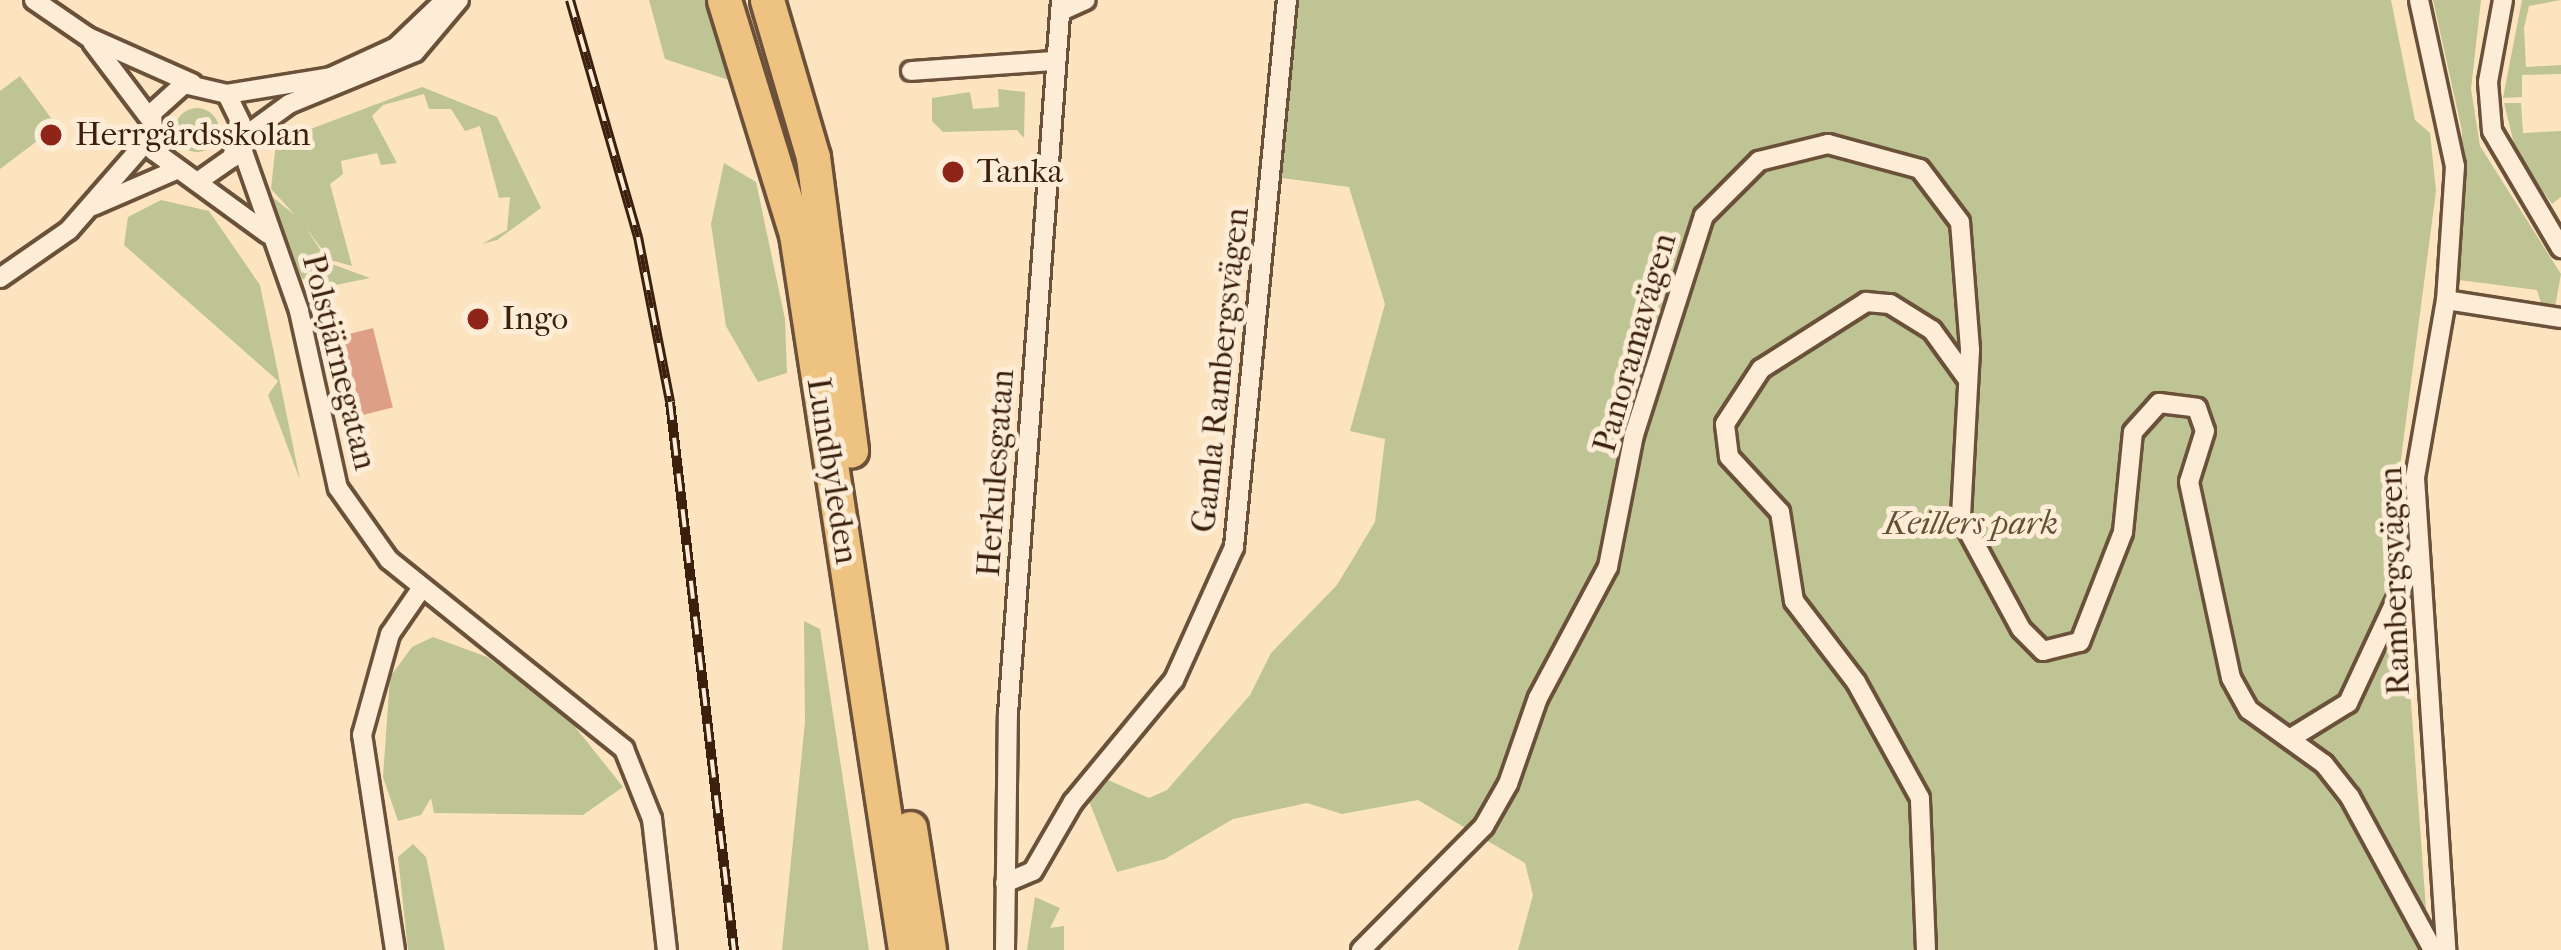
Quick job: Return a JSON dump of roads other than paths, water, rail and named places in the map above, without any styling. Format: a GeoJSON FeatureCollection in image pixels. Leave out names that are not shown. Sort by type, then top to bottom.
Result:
{"type":"FeatureCollection","features":[{"type":"Feature","properties":{"kind":"highway","name":"Lundbyleden"},"geometry":{"type":"LineString","coordinates":[[724,0],[796,234],[905,950]]}},
{"type":"Feature","properties":{"kind":"highway","name":"Lundbyleden"},"geometry":{"type":"LineString","coordinates":[[767,0],[813,157],[929,950]]}},
{"type":"Feature","properties":{"kind":"street"},"geometry":{"type":"LineString","coordinates":[[34,0],[88,37],[227,94],[332,76],[396,47],[445,0]]}},
{"type":"Feature","properties":{"kind":"street"},"geometry":{"type":"LineString","coordinates":[[203,178],[240,141],[289,104],[415,52],[459,0]]}},
{"type":"Feature","properties":{"kind":"street"},"geometry":{"type":"LineString","coordinates":[[1061,5],[1086,0]]}},
{"type":"Feature","properties":{"kind":"street","name":"Gamla Rambergsvägen"},"geometry":{"type":"LineString","coordinates":[[1005,883],[1034,872],[1073,802],[1174,680],[1227,569],[1286,0]]}},
{"type":"Feature","properties":{"kind":"street","name":"Rambergsvägen"},"geometry":{"type":"LineString","coordinates":[[2419,0],[2455,166],[2446,300],[2415,478],[2446,950]]}},
{"type":"Feature","properties":{"kind":"street"},"geometry":{"type":"LineString","coordinates":[[2503,0],[2488,82],[2492,130],[2561,248]]}},
{"type":"Feature","properties":{"kind":"street","name":"Herkulesgatan"},"geometry":{"type":"LineString","coordinates":[[1005,950],[1005,883],[1061,5]]}},
{"type":"Feature","properties":{"kind":"street"},"geometry":{"type":"LineString","coordinates":[[83,211],[174,171],[88,37]]}},
{"type":"Feature","properties":{"kind":"street"},"geometry":{"type":"LineString","coordinates":[[911,71],[1055,62]]}},
{"type":"Feature","properties":{"kind":"street"},"geometry":{"type":"LineString","coordinates":[[0,278],[83,211],[150,128],[165,95],[191,83]]}},
{"type":"Feature","properties":{"kind":"street","name":"Polstjärnegatan"},"geometry":{"type":"LineString","coordinates":[[227,94],[278,243],[338,488],[374,546],[421,589],[624,749],[652,819],[667,950]]}},
{"type":"Feature","properties":{"kind":"street","name":"Panoramavägen"},"geometry":{"type":"LineString","coordinates":[[1361,950],[1484,826],[1508,784],[1538,698],[1608,567],[1634,435],[1694,241],[1739,173],[1813,145],[1870,150],[1920,169],[1964,236],[1968,380],[1964,537],[2043,651],[2071,649],[2086,629],[2123,532],[2127,454],[2144,413],[2176,399],[2197,408],[2205,430],[2189,482],[2218,641],[2249,710],[2291,738],[2359,810],[2433,950]]}},
{"type":"Feature","properties":{"kind":"street","name":"Polstjärnegatan"},"geometry":{"type":"LineString","coordinates":[[174,171],[203,178],[278,243]]}},
{"type":"Feature","properties":{"kind":"street"},"geometry":{"type":"LineString","coordinates":[[2446,300],[2561,318]]}},
{"type":"Feature","properties":{"kind":"street"},"geometry":{"type":"LineString","coordinates":[[1926,950],[1920,798],[1856,682],[1794,601],[1780,512],[1730,457],[1725,424],[1761,369],[1865,302],[1890,304],[1932,330],[1968,380]]}},
{"type":"Feature","properties":{"kind":"street"},"geometry":{"type":"LineString","coordinates":[[2291,738],[2348,703],[2419,551]]}},
{"type":"Feature","properties":{"kind":"street"},"geometry":{"type":"LineString","coordinates":[[395,950],[362,735],[390,634],[421,589]]}},
{"type":"Feature","properties":{"kind":"railway"},"geometry":{"type":"LineString","coordinates":[[570,0],[638,237],[670,402],[734,950]]}},
{"type":"Feature","properties":{"kind":"place","name":"Herrgårdsskolan"},"geometry":{"type":"Point","coordinates":[51,135]}},
{"type":"Feature","properties":{"kind":"place","name":"Tanka"},"geometry":{"type":"Point","coordinates":[953,172]}},
{"type":"Feature","properties":{"kind":"place","name":"Ingo"},"geometry":{"type":"Point","coordinates":[478,319]}},
{"type":"Feature","properties":{"kind":"park label","name":"Keillers park"},"geometry":{"type":"Point","coordinates":[1971,524]}}]}
